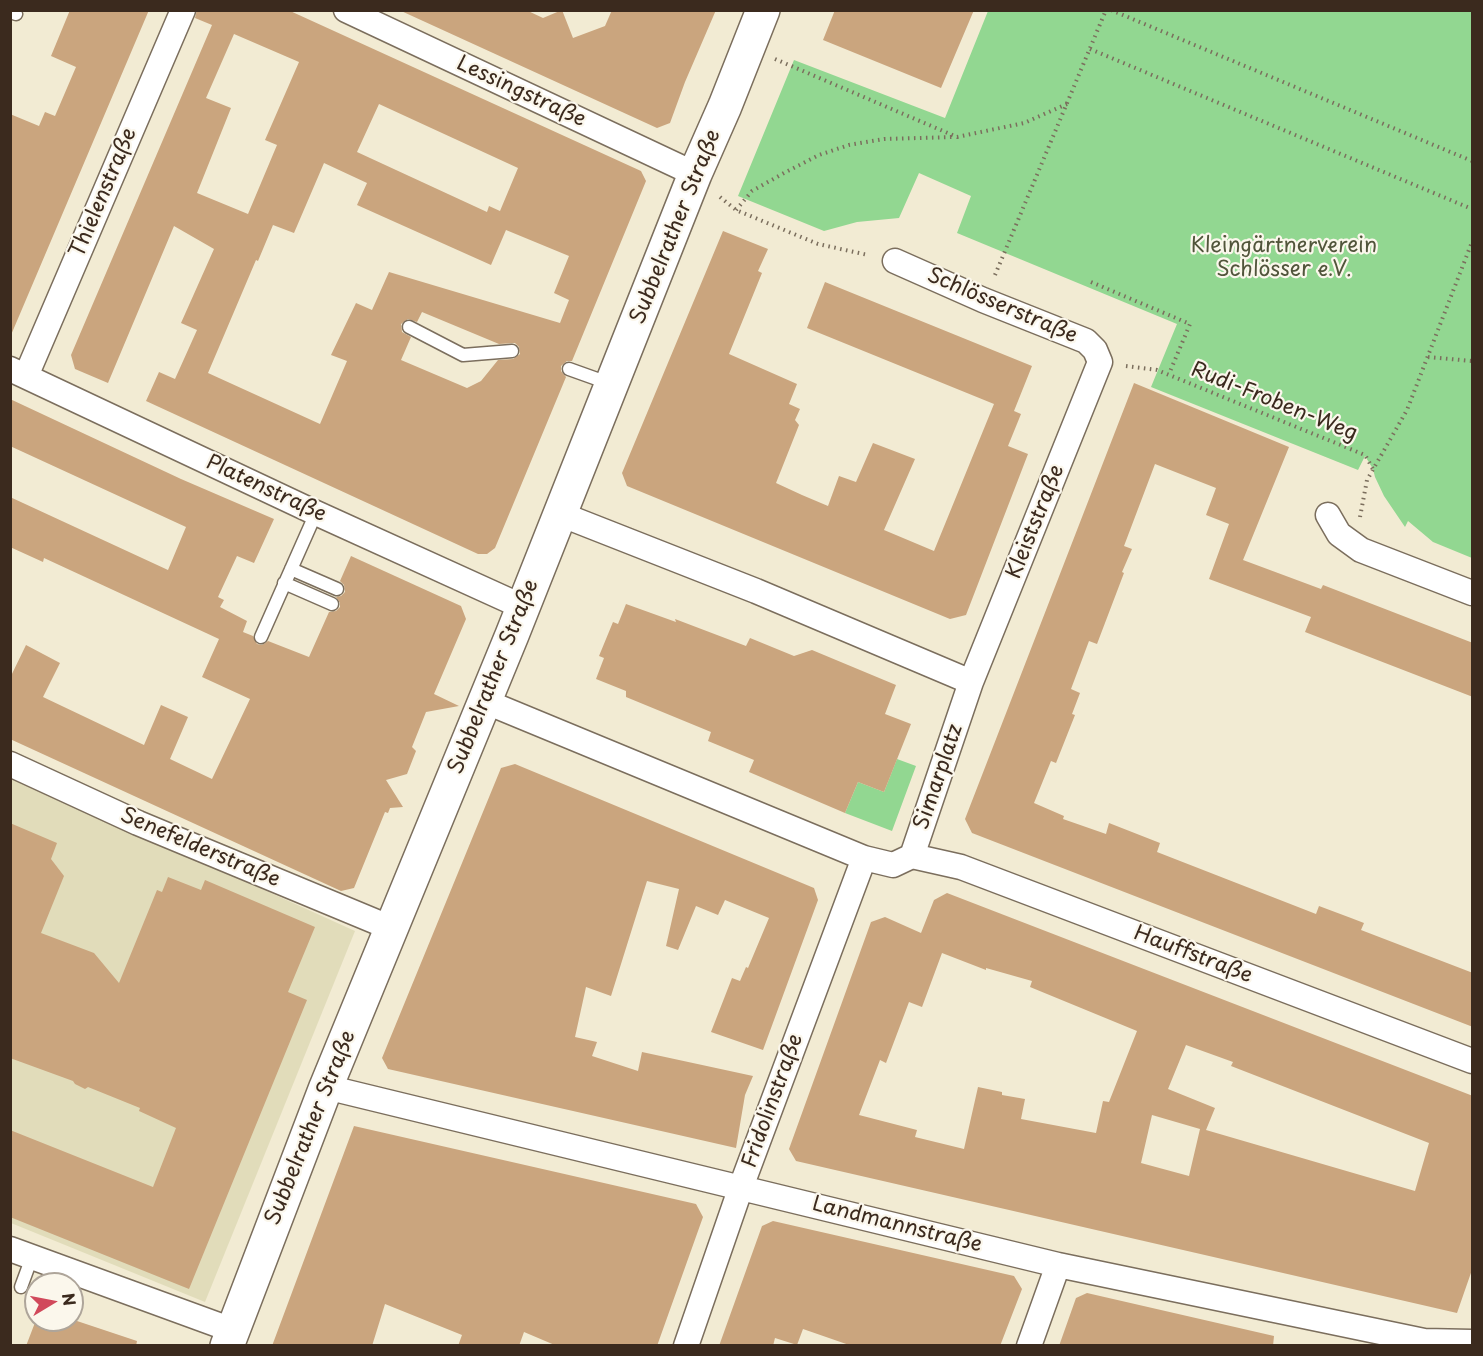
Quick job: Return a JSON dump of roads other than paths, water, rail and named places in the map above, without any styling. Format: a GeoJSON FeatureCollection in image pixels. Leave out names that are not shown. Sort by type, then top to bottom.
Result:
{"type":"FeatureCollection","features":[{"type":"Feature","properties":{"kind":"main road","name":"Subbelrather Straße"},"geometry":{"type":"LineString","coordinates":[[230,1338],[326,1087],[523,607],[695,174],[764,10]]}},
{"type":"Feature","properties":{"kind":"street","name":"Thielenstraße"},"geometry":{"type":"LineString","coordinates":[[18,372],[183,10]]}},
{"type":"Feature","properties":{"kind":"street","name":"Lessingstraße"},"geometry":{"type":"LineString","coordinates":[[346,10],[695,174]]}},
{"type":"Feature","properties":{"kind":"street","name":"Schlösserstraße"},"geometry":{"type":"LineString","coordinates":[[895,261],[983,300],[1086,341],[1095,350],[1100,362]]}},
{"type":"Feature","properties":{"kind":"street","name":"Kleiststraße"},"geometry":{"type":"LineString","coordinates":[[971,682],[1100,362]]}},
{"type":"Feature","properties":{"kind":"street","name":"Platenstraße"},"geometry":{"type":"LineString","coordinates":[[18,372],[316,513],[523,607]]}},
{"type":"Feature","properties":{"kind":"street"},"geometry":{"type":"LineString","coordinates":[[560,514],[756,591],[971,682]]}},
{"type":"Feature","properties":{"kind":"street"},"geometry":{"type":"LineString","coordinates":[[1328,515],[1339,534],[1361,550],[1473,592]]}},
{"type":"Feature","properties":{"kind":"street","name":"Simarplatz"},"geometry":{"type":"LineString","coordinates":[[484,702],[864,858],[893,865],[912,856],[971,682]]}},
{"type":"Feature","properties":{"kind":"street","name":"Senefelderstraße"},"geometry":{"type":"LineString","coordinates":[[10,764],[138,823],[391,928]]}},
{"type":"Feature","properties":{"kind":"street","name":"Hauffstraße"},"geometry":{"type":"LineString","coordinates":[[912,856],[961,867],[1473,1061]]}},
{"type":"Feature","properties":{"kind":"street","name":"Fridolinstraße"},"geometry":{"type":"LineString","coordinates":[[686,1346],[741,1187],[864,858]]}},
{"type":"Feature","properties":{"kind":"street","name":"Landmannstraße"},"geometry":{"type":"LineString","coordinates":[[326,1087],[1058,1265],[1424,1341],[1473,1342]]}},
{"type":"Feature","properties":{"kind":"street"},"geometry":{"type":"LineString","coordinates":[[21,1253],[230,1338]]}},
{"type":"Feature","properties":{"kind":"street"},"geometry":{"type":"LineString","coordinates":[[1029,1346],[1058,1265]]}},
{"type":"Feature","properties":{"kind":"lane"},"geometry":{"type":"LineString","coordinates":[[409,327],[463,355],[512,351]]}},
{"type":"Feature","properties":{"kind":"lane"},"geometry":{"type":"LineString","coordinates":[[569,369],[612,384]]}},
{"type":"Feature","properties":{"kind":"lane"},"geometry":{"type":"LineString","coordinates":[[261,637],[316,513]]}},
{"type":"Feature","properties":{"kind":"lane"},"geometry":{"type":"LineString","coordinates":[[291,569],[337,589]]}},
{"type":"Feature","properties":{"kind":"lane"},"geometry":{"type":"LineString","coordinates":[[284,583],[332,604]]}},
{"type":"Feature","properties":{"kind":"lane"},"geometry":{"type":"LineString","coordinates":[[21,1253],[21,1287]]}},
{"type":"Feature","properties":{"kind":"park label","name":"Kleingärtnerverein Schlösser e.V."},"geometry":{"type":"Point","coordinates":[1284,258]}}]}
